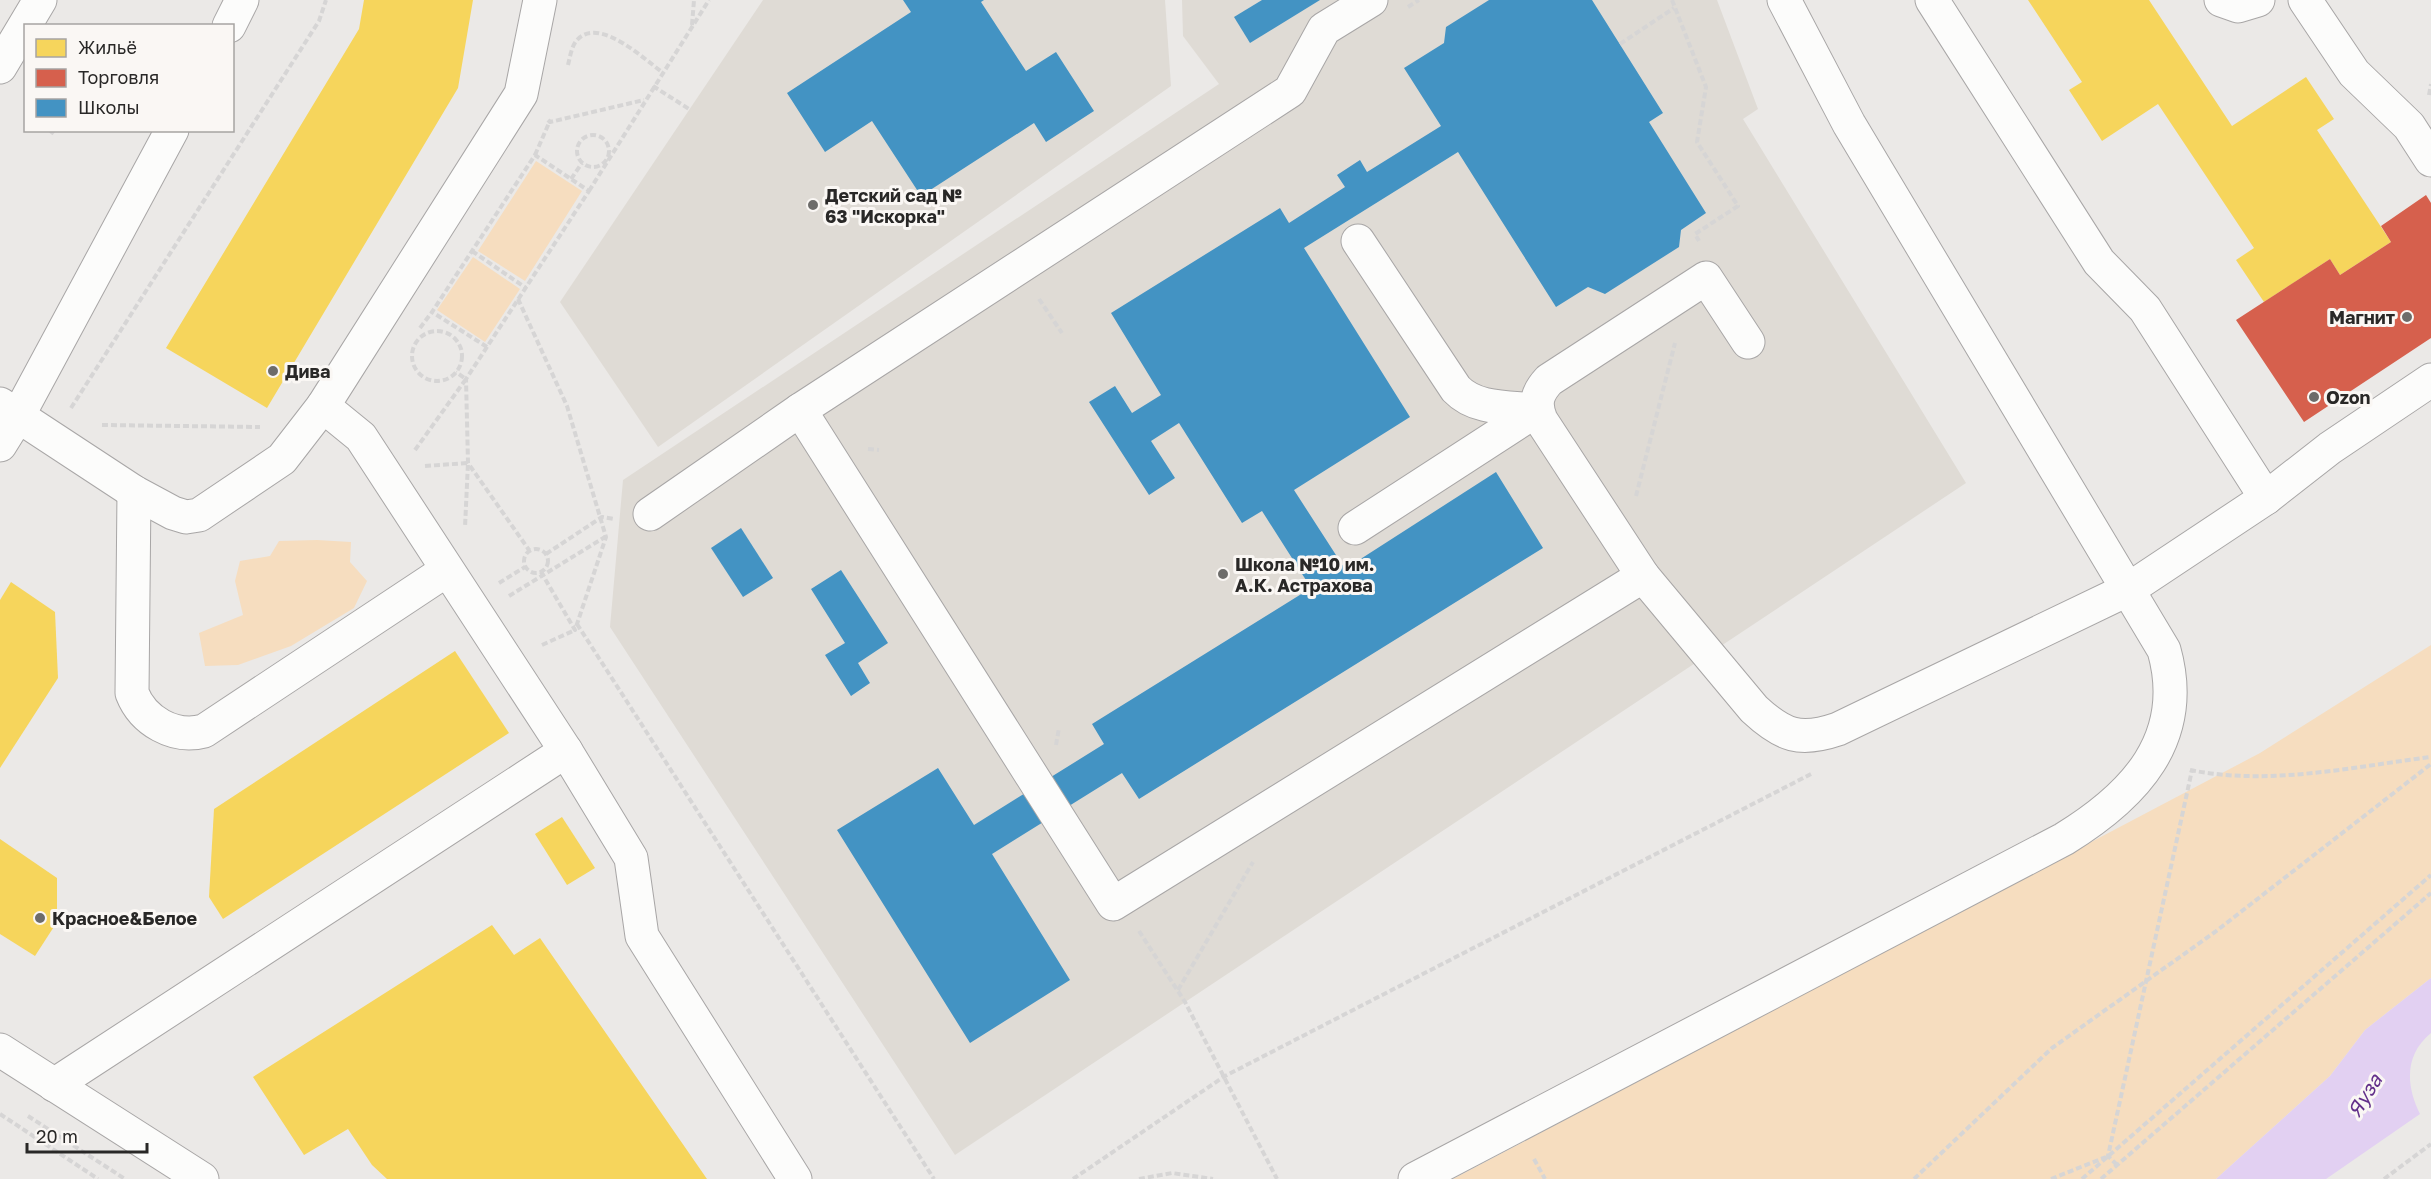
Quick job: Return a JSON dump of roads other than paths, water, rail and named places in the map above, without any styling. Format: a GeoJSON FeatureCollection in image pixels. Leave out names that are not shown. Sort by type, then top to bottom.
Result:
{"type":"FeatureCollection","features":[{"type":"Feature","properties":{"kind":"street"},"geometry":{"type":"LineString","coordinates":[[26,24],[40,0]]}},
{"type":"Feature","properties":{"kind":"street"},"geometry":{"type":"LineString","coordinates":[[230,24],[242,0]]}},
{"type":"Feature","properties":{"kind":"street"},"geometry":{"type":"LineString","coordinates":[[9,410],[134,492],[173,513],[186,517],[199,515],[282,459],[323,406],[521,94],[540,0]]}},
{"type":"Feature","properties":{"kind":"street"},"geometry":{"type":"LineString","coordinates":[[650,514],[800,410],[1290,91],[1324,29],[1371,0]]}},
{"type":"Feature","properties":{"kind":"street"},"geometry":{"type":"LineString","coordinates":[[1415,1179],[2064,839],[2114,805],[2134,785],[2153,757],[2164,730],[2170,672],[2164,650],[2130,589],[1849,124],[1784,0]]}},
{"type":"Feature","properties":{"kind":"street"},"geometry":{"type":"LineString","coordinates":[[1932,0],[2099,262],[2145,309],[2266,498]]}},
{"type":"Feature","properties":{"kind":"street"},"geometry":{"type":"LineString","coordinates":[[2221,0],[2238,6],[2258,0]]}},
{"type":"Feature","properties":{"kind":"street"},"geometry":{"type":"LineString","coordinates":[[2306,0],[2354,73],[2420,126],[2431,160]]}},
{"type":"Feature","properties":{"kind":"street"},"geometry":{"type":"LineString","coordinates":[[0,67],[24,27]]}},
{"type":"Feature","properties":{"kind":"street"},"geometry":{"type":"LineString","coordinates":[[0,445],[9,410],[171,132]]}},
{"type":"Feature","properties":{"kind":"street"},"geometry":{"type":"LineString","coordinates":[[1359,241],[1456,389],[1465,398],[1477,403],[1537,410]]}},
{"type":"Feature","properties":{"kind":"street"},"geometry":{"type":"LineString","coordinates":[[1748,342],[1706,278],[1549,380],[1536,398],[1537,410],[1643,576],[1754,709],[1784,732],[1801,737],[1818,736],[1849,724],[2130,589],[2266,498],[2330,448],[2431,380]]}},
{"type":"Feature","properties":{"kind":"street"},"geometry":{"type":"LineString","coordinates":[[323,406],[361,437],[566,751],[631,858],[642,936],[795,1179]]}},
{"type":"Feature","properties":{"kind":"street"},"geometry":{"type":"LineString","coordinates":[[800,410],[1113,904],[1643,576]]}},
{"type":"Feature","properties":{"kind":"street"},"geometry":{"type":"LineString","coordinates":[[1355,528],[1537,410]]}},
{"type":"Feature","properties":{"kind":"street"},"geometry":{"type":"LineString","coordinates":[[134,492],[132,693],[138,708],[150,718],[176,732],[190,735],[204,731],[447,570]]}},
{"type":"Feature","properties":{"kind":"street"},"geometry":{"type":"LineString","coordinates":[[54,1085],[566,751]]}},
{"type":"Feature","properties":{"kind":"street"},"geometry":{"type":"LineString","coordinates":[[0,1050],[202,1179]]}},
{"type":"Feature","properties":{"kind":"water","name":"Яуза"},"geometry":{"type":"Polygon","coordinates":[[[2431,978],[2431,1033],[2416,1051],[2410,1071],[2412,1093],[2420,1114],[2326,1179],[2216,1179],[2330,1076],[2365,1030],[2431,978]]]}},
{"type":"Feature","properties":{"kind":"place","name":"Детский сад № 63 \"Искорка\""},"geometry":{"type":"Point","coordinates":[813,205]}},
{"type":"Feature","properties":{"kind":"place","name":"Магнит"},"geometry":{"type":"Point","coordinates":[2407,317]}},
{"type":"Feature","properties":{"kind":"place","name":"Дива"},"geometry":{"type":"Point","coordinates":[273,371]}},
{"type":"Feature","properties":{"kind":"place","name":"Ozon"},"geometry":{"type":"Point","coordinates":[2314,397]}},
{"type":"Feature","properties":{"kind":"place","name":"Школа №10 им. А.К. Астрахова"},"geometry":{"type":"Point","coordinates":[1223,574]}},
{"type":"Feature","properties":{"kind":"place","name":"Красное&Белое"},"geometry":{"type":"Point","coordinates":[40,918]}}]}
